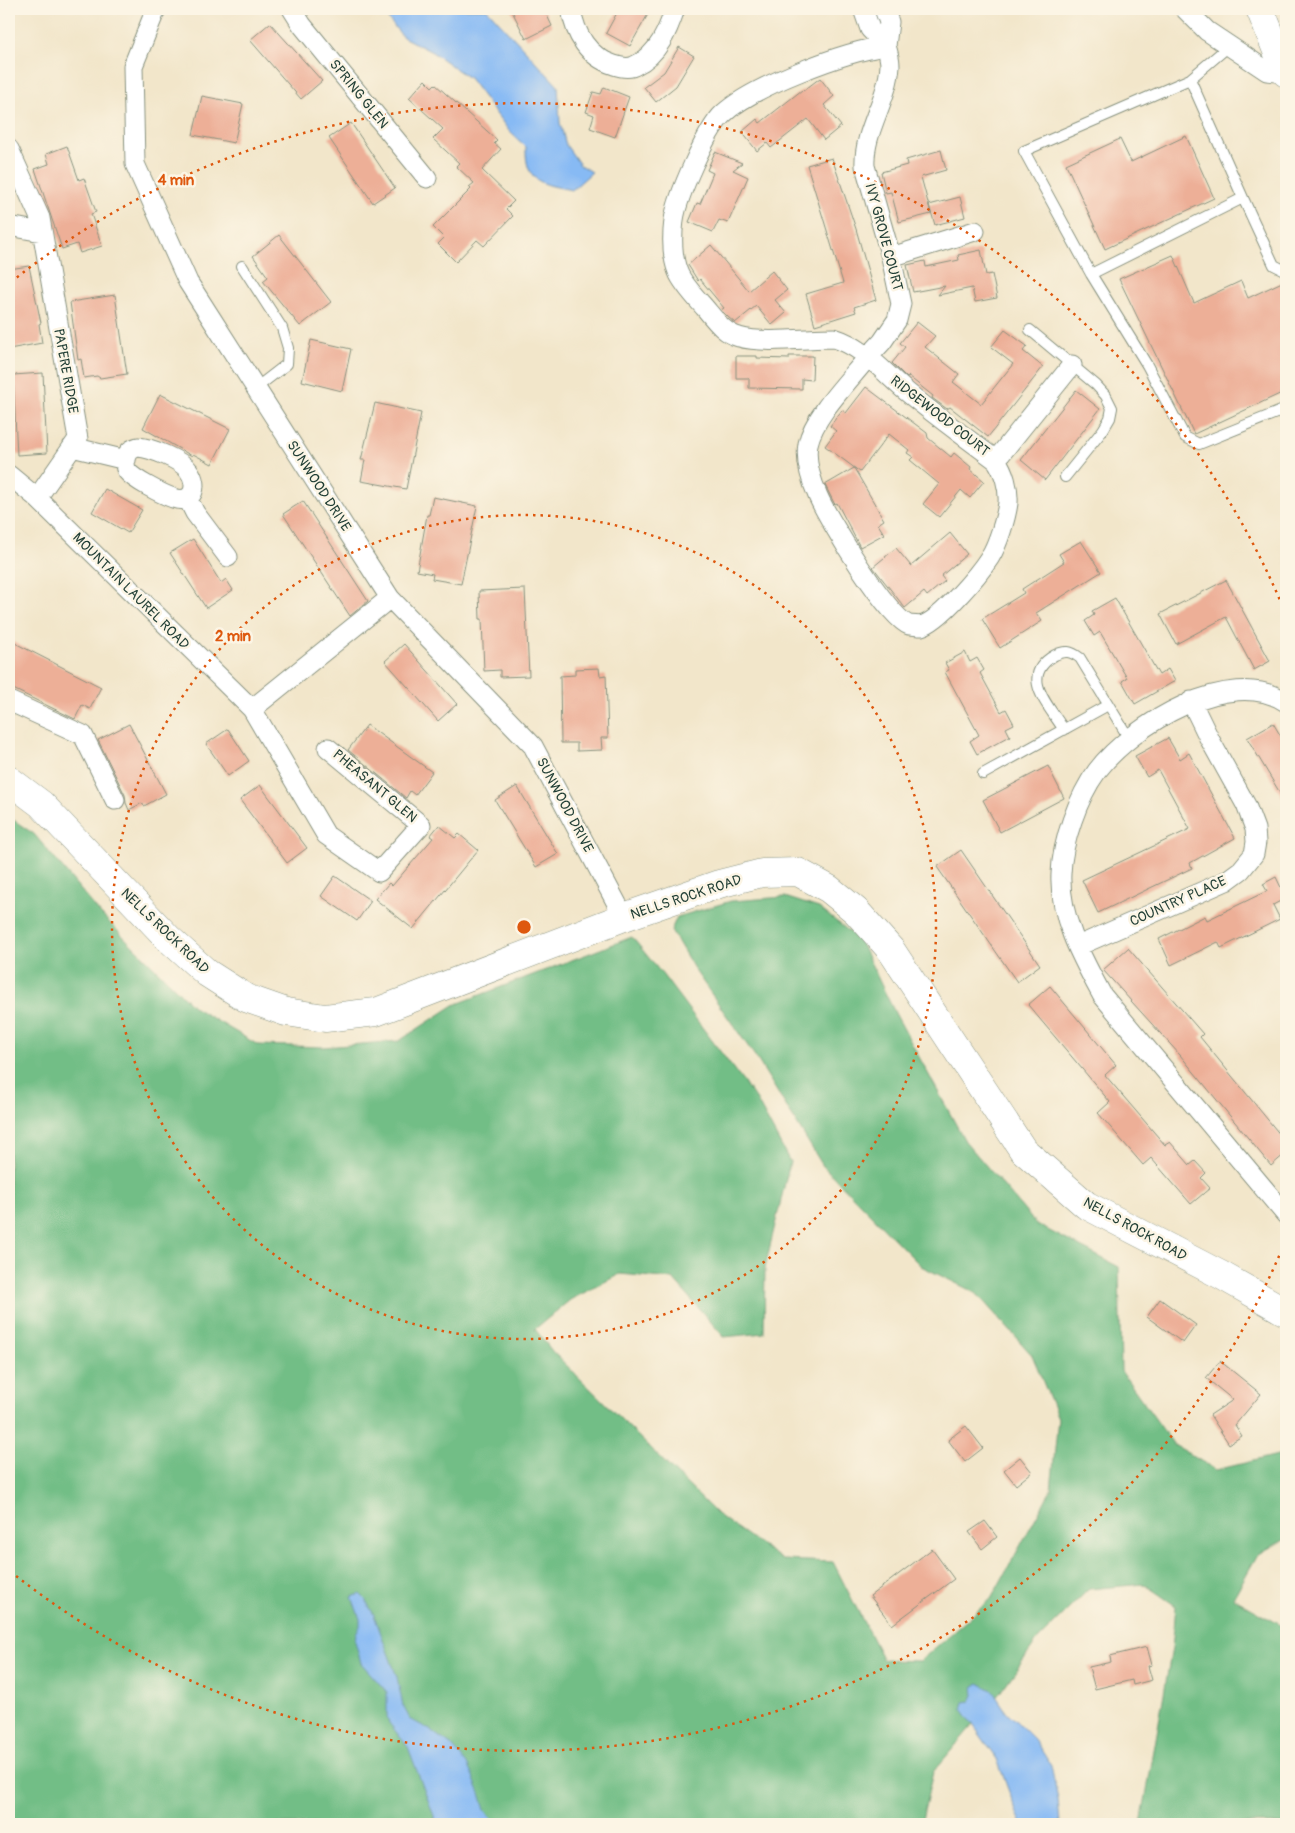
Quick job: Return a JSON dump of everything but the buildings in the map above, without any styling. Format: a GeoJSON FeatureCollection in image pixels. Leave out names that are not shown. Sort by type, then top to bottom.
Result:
{"type":"FeatureCollection","features":[{"type":"Feature","properties":{"kind":"main road"},"geometry":{"type":"LineString","coordinates":[[1260,9],[1286,73]]}},
{"type":"Feature","properties":{"kind":"main road","name":"NELLS ROCK ROAD"},"geometry":{"type":"LineString","coordinates":[[9,780],[41,804],[168,938],[207,973],[246,998],[286,1012],[325,1018],[376,1012],[624,917],[719,884],[762,872],[798,872],[829,890],[856,911],[891,950],[1023,1150],[1086,1205],[1221,1275],[1286,1312]]}},
{"type":"Feature","properties":{"kind":"street","name":"SUNWOOD DRIVE"},"geometry":{"type":"LineString","coordinates":[[156,9],[133,66],[135,164],[188,282],[390,598],[533,746],[624,917]]}},
{"type":"Feature","properties":{"kind":"street","name":"SPRING GLEN"},"geometry":{"type":"LineString","coordinates":[[292,9],[302,25],[428,178]]}},
{"type":"Feature","properties":{"kind":"street"},"geometry":{"type":"LineString","coordinates":[[571,9],[579,35],[585,44],[607,63],[627,67],[635,66],[647,58],[660,44],[675,9]]}},
{"type":"Feature","properties":{"kind":"street"},"geometry":{"type":"LineString","coordinates":[[863,9],[870,29],[886,46]]}},
{"type":"Feature","properties":{"kind":"street","name":"IVY GROVE COURT"},"geometry":{"type":"LineString","coordinates":[[868,357],[882,342],[897,320],[901,304],[891,257],[865,166],[864,152],[886,87],[890,64],[886,46],[889,22],[884,9]]}},
{"type":"Feature","properties":{"kind":"street"},"geometry":{"type":"LineString","coordinates":[[1185,9],[1206,31],[1267,71],[1286,73]]}},
{"type":"Feature","properties":{"kind":"street"},"geometry":{"type":"LineString","coordinates":[[868,357],[858,348],[834,338],[758,340],[740,338],[730,334],[703,306],[678,274],[673,242],[674,218],[688,176],[708,134],[721,115],[738,101],[821,64],[869,48],[886,46]]}},
{"type":"Feature","properties":{"kind":"street","name":"PAPERE RIDGE"},"geometry":{"type":"LineString","coordinates":[[9,149],[40,218],[78,439],[37,498]]}},
{"type":"Feature","properties":{"kind":"street"},"geometry":{"type":"LineString","coordinates":[[9,226],[42,232]]}},
{"type":"Feature","properties":{"kind":"street"},"geometry":{"type":"LineString","coordinates":[[891,257],[975,231]]}},
{"type":"Feature","properties":{"kind":"street","name":"RIDGEWOOD COURT"},"geometry":{"type":"LineString","coordinates":[[868,357],[885,374],[939,418],[996,460],[1002,468],[1008,502],[1004,523],[991,555],[956,599],[935,617],[920,626],[908,624],[897,615],[860,569],[818,496],[809,468],[808,444],[814,426],[868,357]]}},
{"type":"Feature","properties":{"kind":"street"},"geometry":{"type":"LineString","coordinates":[[996,460],[1072,365]]}},
{"type":"Feature","properties":{"kind":"street"},"geometry":{"type":"LineString","coordinates":[[72,447],[126,460]]}},
{"type":"Feature","properties":{"kind":"street"},"geometry":{"type":"LineString","coordinates":[[138,447],[152,450],[178,461],[190,471],[194,486],[193,493],[188,499],[179,500],[169,496],[139,480],[128,471],[125,465],[126,460],[130,450],[138,447]]}},
{"type":"Feature","properties":{"kind":"street","name":"MOUNTAIN LAUREL ROAD"},"geometry":{"type":"LineString","coordinates":[[9,475],[37,498],[252,709],[326,835],[379,872],[421,825]]}},
{"type":"Feature","properties":{"kind":"street"},"geometry":{"type":"LineString","coordinates":[[188,499],[195,513],[228,557]]}},
{"type":"Feature","properties":{"kind":"street"},"geometry":{"type":"LineString","coordinates":[[252,709],[390,598]]}},
{"type":"Feature","properties":{"kind":"street"},"geometry":{"type":"LineString","coordinates":[[1286,702],[1268,693],[1251,690],[1234,690],[1191,701],[1153,723],[1117,749],[1080,798],[1068,836],[1060,874],[1063,908],[1078,946],[1102,995],[1286,1214]]}},
{"type":"Feature","properties":{"kind":"street"},"geometry":{"type":"LineString","coordinates":[[9,701],[83,735],[115,800]]}},
{"type":"Feature","properties":{"kind":"street","name":"COUNTRY PLACE"},"geometry":{"type":"LineString","coordinates":[[1078,946],[1226,881],[1241,870],[1254,854],[1256,842],[1255,829],[1246,805],[1191,701]]}},
{"type":"Feature","properties":{"kind":"street","name":"PHEASANT GLEN"},"geometry":{"type":"LineString","coordinates":[[328,748],[421,825]]}},
{"type":"Feature","properties":{"kind":"lane"},"geometry":{"type":"LineString","coordinates":[[1229,46],[1190,80],[1024,150],[1091,274],[1148,365],[1185,437],[1199,444],[1286,409]]}},
{"type":"Feature","properties":{"kind":"lane"},"geometry":{"type":"LineString","coordinates":[[1190,80],[1274,264],[1286,271]]}},
{"type":"Feature","properties":{"kind":"lane"},"geometry":{"type":"LineString","coordinates":[[1091,274],[1243,198]]}},
{"type":"Feature","properties":{"kind":"lane"},"geometry":{"type":"LineString","coordinates":[[242,266],[282,328],[288,348],[287,364],[256,388]]}},
{"type":"Feature","properties":{"kind":"lane"},"geometry":{"type":"LineString","coordinates":[[1030,330],[1096,385],[1106,396],[1112,408],[1110,418],[1103,430],[1066,477]]}},
{"type":"Feature","properties":{"kind":"lane"},"geometry":{"type":"LineString","coordinates":[[1064,730],[1038,687],[1036,677],[1040,666],[1056,654],[1072,652],[1080,658],[1130,740]]}},
{"type":"Feature","properties":{"kind":"lane"},"geometry":{"type":"LineString","coordinates":[[983,774],[1108,705]]}},
{"type":"Feature","properties":{"kind":"green space"},"geometry":{"type":"Polygon","coordinates":[[[9,817],[34,834],[100,913],[195,1008],[258,1045],[324,1047],[399,1041],[454,1005],[632,937],[756,1099],[790,1162],[765,1267],[764,1333],[724,1337],[673,1279],[620,1274],[570,1300],[535,1329],[552,1351],[718,1515],[782,1560],[833,1562],[883,1660],[920,1661],[991,1599],[1051,1490],[1058,1418],[1032,1355],[976,1293],[921,1266],[823,1166],[757,1059],[696,972],[671,930],[677,917],[731,901],[785,897],[819,908],[859,939],[895,1013],[965,1141],[1036,1224],[1119,1267],[1121,1371],[1174,1445],[1216,1470],[1286,1453],[1286,1539],[1258,1554],[1233,1598],[1286,1628],[1286,1824],[1141,1824],[1172,1648],[1176,1606],[1144,1584],[1089,1589],[1037,1641],[999,1694],[933,1772],[921,1824],[9,1824],[9,817]]]}},
{"type":"Feature","properties":{"kind":"water"},"geometry":{"type":"Polygon","coordinates":[[[380,9],[487,9],[558,86],[560,123],[566,145],[580,165],[592,172],[572,190],[552,186],[537,180],[532,175],[526,159],[526,147],[510,132],[469,78],[432,52],[403,37],[380,9]]]}},
{"type":"Feature","properties":{"kind":"water"},"geometry":{"type":"Polygon","coordinates":[[[360,1594],[374,1615],[397,1677],[403,1706],[410,1719],[451,1745],[467,1764],[480,1793],[485,1810],[496,1824],[437,1824],[408,1747],[389,1723],[387,1716],[387,1692],[361,1663],[355,1641],[356,1633],[360,1626],[360,1619],[352,1597],[360,1594]]]}},
{"type":"Feature","properties":{"kind":"water"},"geometry":{"type":"Polygon","coordinates":[[[979,1683],[992,1690],[1006,1711],[1034,1739],[1051,1765],[1058,1799],[1060,1824],[1022,1824],[997,1759],[962,1709],[964,1702],[971,1701],[974,1695],[973,1687],[979,1683]]]}}]}
